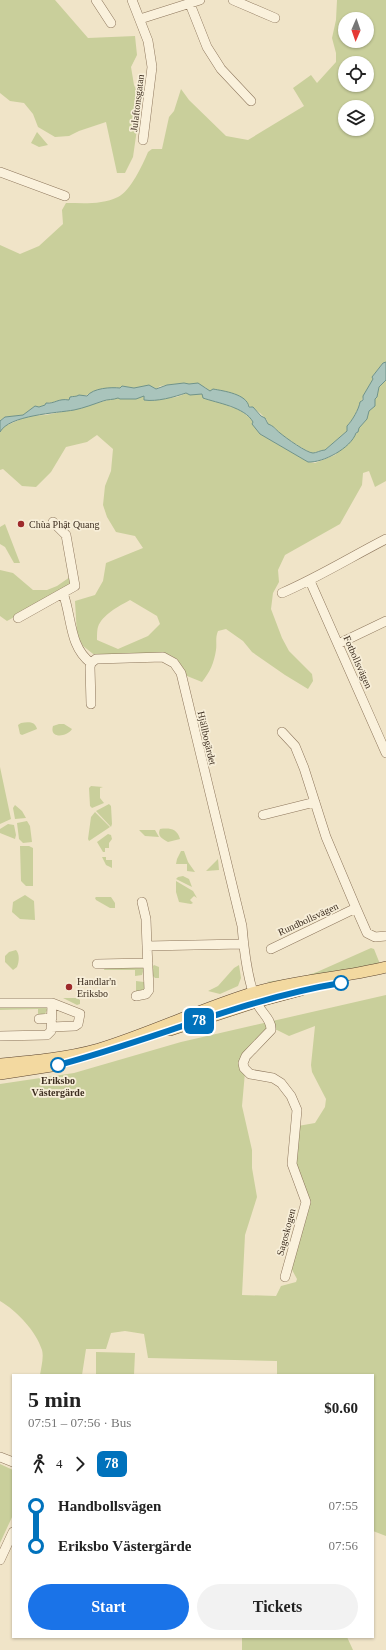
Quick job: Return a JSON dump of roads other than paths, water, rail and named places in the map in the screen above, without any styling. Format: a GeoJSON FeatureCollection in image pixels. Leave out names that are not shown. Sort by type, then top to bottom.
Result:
{"type":"FeatureCollection","features":[{"type":"Feature","properties":{"kind":"main road"},"geometry":{"type":"LineString","coordinates":[[0,1074],[38,1069],[79,1059],[255,997],[386,967]]}},
{"type":"Feature","properties":{"kind":"main road"},"geometry":{"type":"LineString","coordinates":[[0,1064],[64,1057],[97,1049],[140,1035],[214,1005],[386,974]]}},
{"type":"Feature","properties":{"kind":"street"},"geometry":{"type":"LineString","coordinates":[[96,0],[111,23]]}},
{"type":"Feature","properties":{"kind":"street","name":"Julaftonsgatan"},"geometry":{"type":"LineString","coordinates":[[132,0],[148,41],[152,67],[143,140]]}},
{"type":"Feature","properties":{"kind":"street"},"geometry":{"type":"LineString","coordinates":[[140,19],[200,0]]}},
{"type":"Feature","properties":{"kind":"street"},"geometry":{"type":"LineString","coordinates":[[233,0],[274,18]]}},
{"type":"Feature","properties":{"kind":"street"},"geometry":{"type":"LineString","coordinates":[[190,4],[207,47],[221,69],[251,101]]}},
{"type":"Feature","properties":{"kind":"street"},"geometry":{"type":"LineString","coordinates":[[0,172],[65,196]]}},
{"type":"Feature","properties":{"kind":"street"},"geometry":{"type":"LineString","coordinates":[[18,618],[75,586],[66,535],[53,522]]}},
{"type":"Feature","properties":{"kind":"street"},"geometry":{"type":"LineString","coordinates":[[282,593],[310,581],[332,567],[386,539]]}},
{"type":"Feature","properties":{"kind":"street","name":"Fotbollsvägen"},"geometry":{"type":"LineString","coordinates":[[310,581],[386,753]]}},
{"type":"Feature","properties":{"kind":"street"},"geometry":{"type":"LineString","coordinates":[[63,593],[67,603],[74,639],[81,655],[91,663],[89,670],[91,704]]}},
{"type":"Feature","properties":{"kind":"street"},"geometry":{"type":"LineString","coordinates":[[338,644],[386,621]]}},
{"type":"Feature","properties":{"kind":"street","name":"Hjällbogärdet"},"geometry":{"type":"LineString","coordinates":[[91,663],[96,659],[156,656],[169,660],[178,667],[242,926],[242,944],[255,997]]}},
{"type":"Feature","properties":{"kind":"street"},"geometry":{"type":"LineString","coordinates":[[282,732],[294,746],[304,768],[326,837],[367,932],[376,937],[386,936]]}},
{"type":"Feature","properties":{"kind":"street"},"geometry":{"type":"LineString","coordinates":[[263,816],[315,802]]}},
{"type":"Feature","properties":{"kind":"street"},"geometry":{"type":"LineString","coordinates":[[136,996],[146,994],[149,990],[146,919],[142,902]]}},
{"type":"Feature","properties":{"kind":"street","name":"Rundbollsvägen"},"geometry":{"type":"LineString","coordinates":[[271,948],[356,908]]}},
{"type":"Feature","properties":{"kind":"street"},"geometry":{"type":"LineString","coordinates":[[147,946],[242,944]]}},
{"type":"Feature","properties":{"kind":"street"},"geometry":{"type":"LineString","coordinates":[[97,964],[148,963]]}},
{"type":"Feature","properties":{"kind":"street","name":"Sagoskogen"},"geometry":{"type":"LineString","coordinates":[[255,997],[260,1011],[271,1023],[271,1030],[246,1056],[243,1063],[244,1068],[250,1074],[273,1078],[281,1083],[291,1096],[297,1110],[292,1164],[306,1202],[285,1277]]}},
{"type":"Feature","properties":{"kind":"street"},"geometry":{"type":"LineString","coordinates":[[0,1003],[52,1003],[80,1014],[78,1024],[75,1026],[51,1023],[39,1019]]}},
{"type":"Feature","properties":{"kind":"street"},"geometry":{"type":"LineString","coordinates":[[0,1036],[47,1035],[51,1031],[52,1003]]}},
{"type":"Feature","properties":{"kind":"street"},"geometry":{"type":"LineString","coordinates":[[0,1457],[12,1462]]}},
{"type":"Feature","properties":{"kind":"street"},"geometry":{"type":"LineString","coordinates":[[0,1560],[12,1534]]}},
{"type":"Feature","properties":{"kind":"water"},"geometry":{"type":"Polygon","coordinates":[[[386,362],[386,380],[379,387],[377,397],[375,399],[375,406],[369,411],[367,419],[359,428],[353,439],[336,454],[314,462],[308,462],[260,434],[252,424],[253,422],[244,413],[230,406],[203,398],[202,394],[190,395],[186,393],[160,400],[144,400],[144,396],[136,399],[118,398],[107,400],[74,410],[23,418],[5,426],[0,432],[0,421],[5,417],[23,415],[35,406],[39,407],[45,405],[46,403],[69,400],[70,397],[79,395],[87,396],[93,391],[107,388],[120,388],[122,386],[134,388],[149,385],[156,389],[167,385],[198,383],[210,391],[213,389],[240,396],[249,407],[253,407],[261,416],[265,418],[268,424],[296,445],[306,451],[314,453],[325,450],[347,431],[347,426],[355,415],[360,402],[363,400],[363,396],[373,379],[372,377],[383,363],[386,362]]]}},
{"type":"Feature","properties":{"kind":"place","name":"Chùa Phật Quang"},"geometry":{"type":"Point","coordinates":[21,524]}},
{"type":"Feature","properties":{"kind":"place","name":"Handlar'n Eriksbo"},"geometry":{"type":"Point","coordinates":[69,987]}},
{"type":"Feature","properties":{"kind":"place","name":"Eriksbo Västergärde"},"geometry":{"type":"Point","coordinates":[58,1065]}}]}
